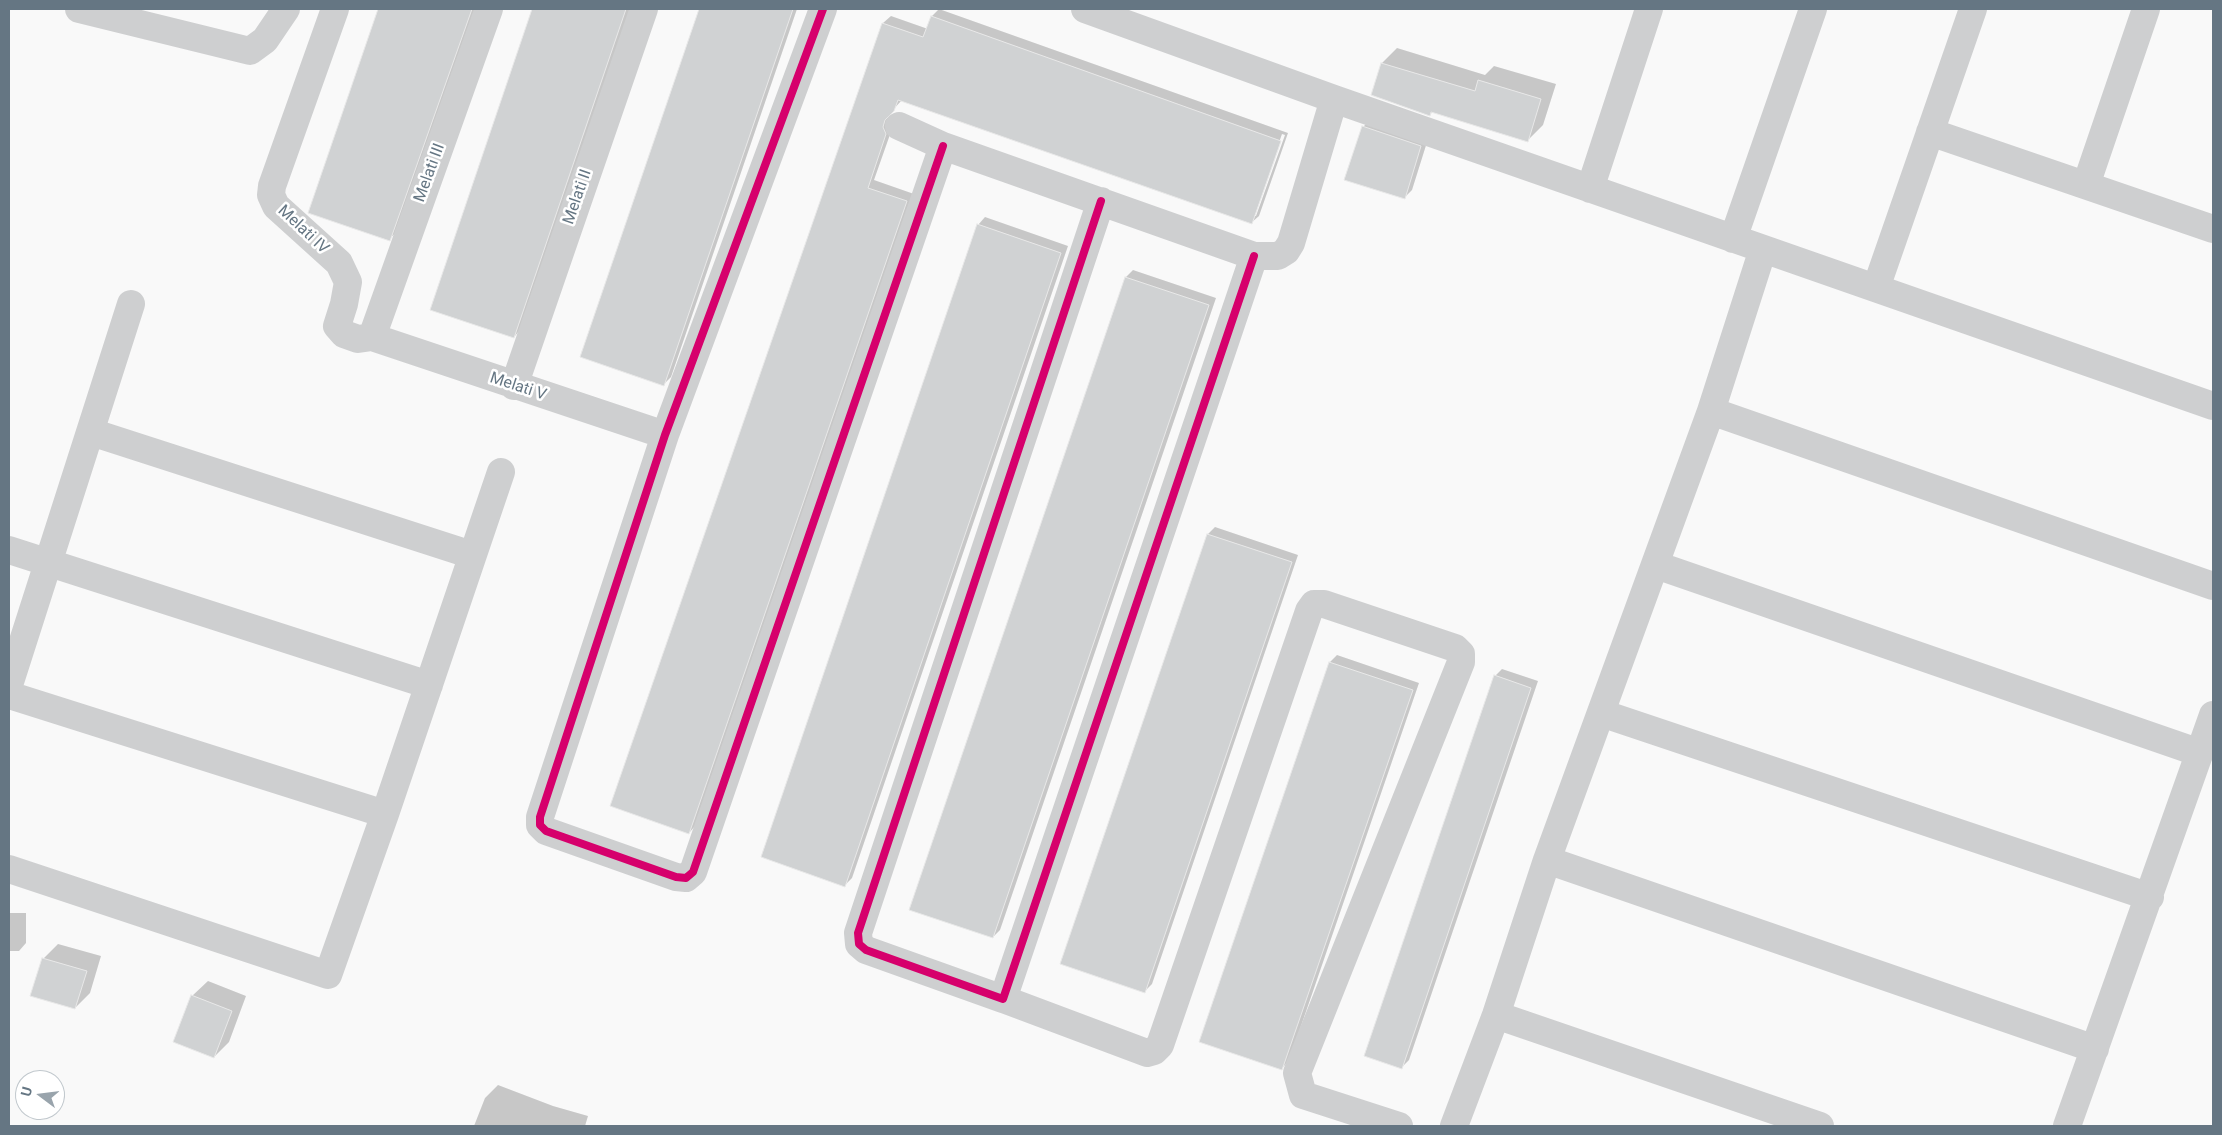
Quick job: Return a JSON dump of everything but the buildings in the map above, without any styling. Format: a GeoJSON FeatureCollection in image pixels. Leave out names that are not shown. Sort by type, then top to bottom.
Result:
{"type":"FeatureCollection","features":[{"type":"Feature","properties":{"kind":"street"},"geometry":{"type":"LineString","coordinates":[[79,9],[250,50],[265,40],[286,9]]}},
{"type":"Feature","properties":{"kind":"street","name":"Melati IV"},"geometry":{"type":"LineString","coordinates":[[335,9],[272,186],[271,195],[276,206],[339,263],[348,282],[337,326],[344,334],[358,339],[372,337]]}},
{"type":"Feature","properties":{"kind":"street","name":"Melati III"},"geometry":{"type":"LineString","coordinates":[[372,337],[489,9]]}},
{"type":"Feature","properties":{"kind":"street","name":"Melati II"},"geometry":{"type":"LineString","coordinates":[[514,386],[644,9]]}},
{"type":"Feature","properties":{"kind":"street"},"geometry":{"type":"LineString","coordinates":[[823,9],[665,435],[540,817],[540,825],[546,831],[686,878],[693,872],[943,146]]}},
{"type":"Feature","properties":{"kind":"street"},"geometry":{"type":"LineString","coordinates":[[1085,9],[1334,99],[2213,406]]}},
{"type":"Feature","properties":{"kind":"street"},"geometry":{"type":"LineString","coordinates":[[1590,189],[1649,9]]}},
{"type":"Feature","properties":{"kind":"street"},"geometry":{"type":"LineString","coordinates":[[1733,238],[1814,9]]}},
{"type":"Feature","properties":{"kind":"street"},"geometry":{"type":"LineString","coordinates":[[1876,288],[1973,9]]}},
{"type":"Feature","properties":{"kind":"street"},"geometry":{"type":"LineString","coordinates":[[2086,185],[2146,9]]}},
{"type":"Feature","properties":{"kind":"street"},"geometry":{"type":"LineString","coordinates":[[900,126],[943,146],[1254,256],[1278,256],[1286,251],[1291,243],[1334,99]]}},
{"type":"Feature","properties":{"kind":"street"},"geometry":{"type":"LineString","coordinates":[[1930,132],[2213,229]]}},
{"type":"Feature","properties":{"kind":"street"},"geometry":{"type":"LineString","coordinates":[[1101,201],[858,933],[858,944],[866,950],[1147,1053],[1154,1051],[1160,1045],[1309,611],[1314,604],[1324,604],[1456,648],[1461,654],[1462,662],[1297,1073],[1303,1095],[1399,1126]]}},
{"type":"Feature","properties":{"kind":"street"},"geometry":{"type":"LineString","coordinates":[[1454,1126],[1496,1015],[1547,860],[1712,411],[1763,249]]}},
{"type":"Feature","properties":{"kind":"street"},"geometry":{"type":"LineString","coordinates":[[1004,999],[1254,256]]}},
{"type":"Feature","properties":{"kind":"street"},"geometry":{"type":"LineString","coordinates":[[9,685],[131,304]]}},
{"type":"Feature","properties":{"kind":"street","name":"Melati V"},"geometry":{"type":"LineString","coordinates":[[372,337],[665,435]]}},
{"type":"Feature","properties":{"kind":"street"},"geometry":{"type":"LineString","coordinates":[[1712,411],[2213,586]]}},
{"type":"Feature","properties":{"kind":"street"},"geometry":{"type":"LineString","coordinates":[[90,432],[472,555]]}},
{"type":"Feature","properties":{"kind":"street"},"geometry":{"type":"LineString","coordinates":[[9,869],[328,974],[385,814],[501,472]]}},
{"type":"Feature","properties":{"kind":"street"},"geometry":{"type":"LineString","coordinates":[[9,550],[429,685]]}},
{"type":"Feature","properties":{"kind":"street"},"geometry":{"type":"LineString","coordinates":[[1656,565],[2200,753]]}},
{"type":"Feature","properties":{"kind":"street"},"geometry":{"type":"LineString","coordinates":[[9,696],[385,814]]}},
{"type":"Feature","properties":{"kind":"street"},"geometry":{"type":"LineString","coordinates":[[1601,713],[2150,897]]}},
{"type":"Feature","properties":{"kind":"street"},"geometry":{"type":"LineString","coordinates":[[2067,1126],[2150,897],[2213,715]]}},
{"type":"Feature","properties":{"kind":"street"},"geometry":{"type":"LineString","coordinates":[[1547,860],[2095,1049]]}},
{"type":"Feature","properties":{"kind":"street"},"geometry":{"type":"LineString","coordinates":[[1496,1015],[1820,1126]]}},
{"type":"Feature","properties":{"kind":"cycle path"},"geometry":{"type":"LineString","coordinates":[[823,9],[665,435],[540,817],[540,825],[546,831],[676,877],[686,878],[693,872],[943,146]]}},
{"type":"Feature","properties":{"kind":"cycle path"},"geometry":{"type":"LineString","coordinates":[[1101,201],[858,933],[859,944],[866,950],[1003,999],[1254,256]]}}]}
